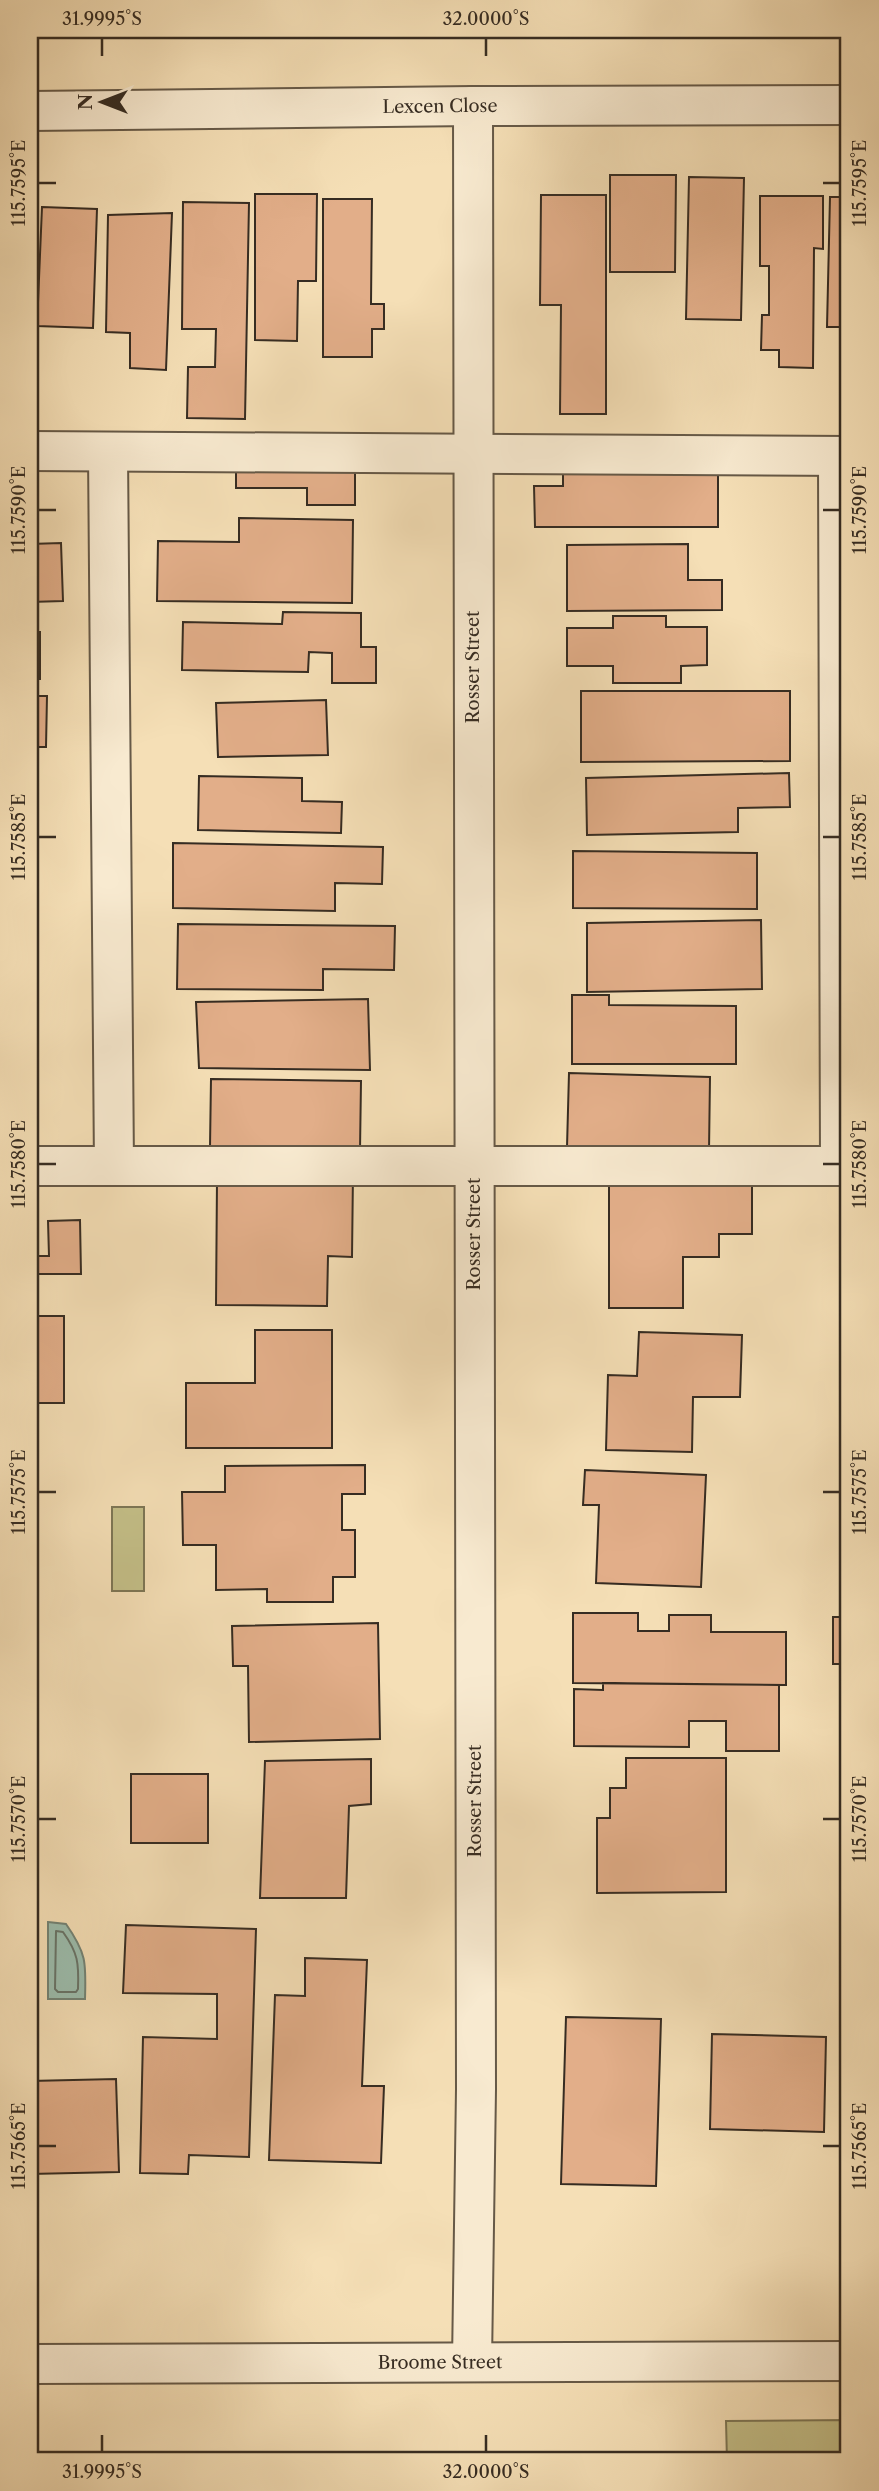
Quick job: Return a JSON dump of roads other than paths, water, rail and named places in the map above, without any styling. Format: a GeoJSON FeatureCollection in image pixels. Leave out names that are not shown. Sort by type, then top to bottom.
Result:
{"type":"FeatureCollection","features":[{"type":"Feature","properties":{"kind":"street","name":"Lexcen Close"},"geometry":{"type":"LineString","coordinates":[[30,111],[849,105]]}},
{"type":"Feature","properties":{"kind":"street","name":"Rosser Street"},"geometry":{"type":"LineString","coordinates":[[472,2362],[476,2089],[473,106]]}},
{"type":"Feature","properties":{"kind":"street"},"geometry":{"type":"LineString","coordinates":[[30,450],[844,456],[845,1166],[30,1166]]}},
{"type":"Feature","properties":{"kind":"street"},"geometry":{"type":"LineString","coordinates":[[108,452],[114,1166]]}},
{"type":"Feature","properties":{"kind":"street","name":"Broome Street"},"geometry":{"type":"LineString","coordinates":[[30,2364],[849,2361]]}},
{"type":"Feature","properties":{"kind":"water"},"geometry":{"type":"Polygon","coordinates":[[[48,1922],[66,1924],[82,1951],[85,1999],[48,1999],[48,1922]]]}}]}
